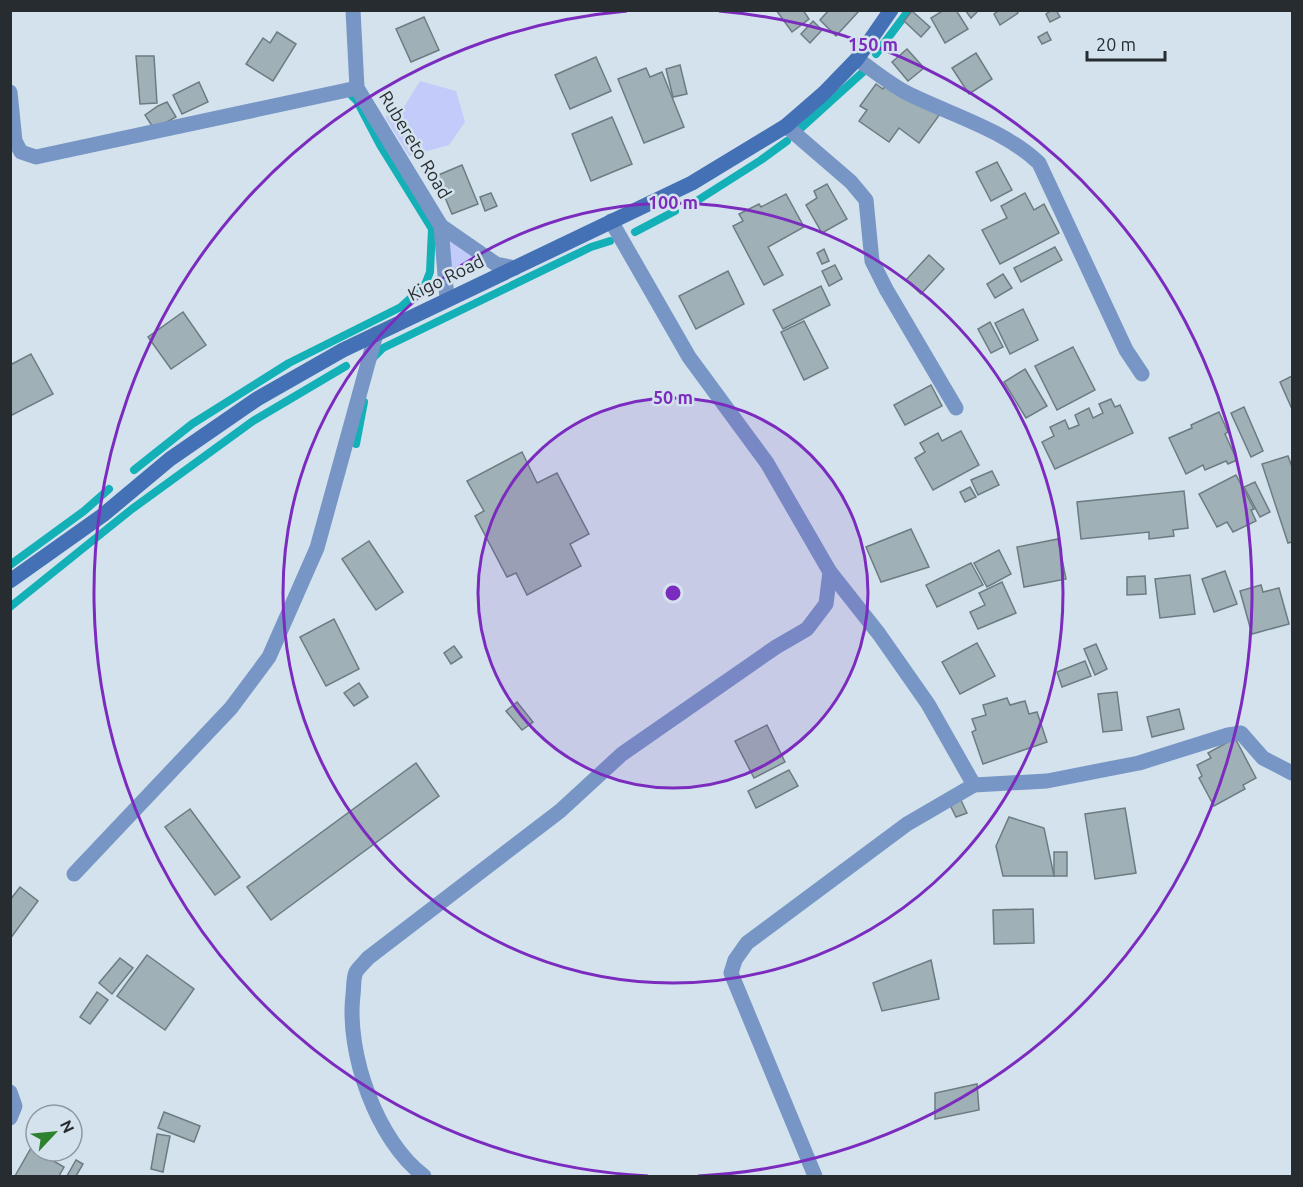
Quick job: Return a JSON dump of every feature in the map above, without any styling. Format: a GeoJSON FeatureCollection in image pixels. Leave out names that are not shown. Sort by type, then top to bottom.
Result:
{"type":"FeatureCollection","features":[{"type":"Feature","properties":{"kind":"street","name":"Rubereto Road"},"geometry":{"type":"LineString","coordinates":[[353,10],[357,88],[441,226],[447,299]]}},
{"type":"Feature","properties":{"kind":"street","name":"Kigo Road"},"geometry":{"type":"LineString","coordinates":[[10,581],[103,515],[170,459],[257,399],[343,350],[692,183],[786,126],[824,93],[857,59],[891,10]]}},
{"type":"Feature","properties":{"kind":"street"},"geometry":{"type":"LineString","coordinates":[[857,59],[904,92],[1007,139],[1026,150],[1039,163],[1126,350],[1142,374]]}},
{"type":"Feature","properties":{"kind":"street"},"geometry":{"type":"LineString","coordinates":[[10,92],[15,141],[21,152],[36,157],[357,88]]}},
{"type":"Feature","properties":{"kind":"street"},"geometry":{"type":"LineString","coordinates":[[786,126],[850,182],[866,200],[872,261],[956,408]]}},
{"type":"Feature","properties":{"kind":"street"},"geometry":{"type":"LineString","coordinates":[[611,222],[689,357],[767,463],[830,572],[879,634],[928,704],[974,785]]}},
{"type":"Feature","properties":{"kind":"street"},"geometry":{"type":"LineString","coordinates":[[441,226],[496,264],[515,268]]}},
{"type":"Feature","properties":{"kind":"street"},"geometry":{"type":"LineString","coordinates":[[74,874],[231,708],[269,657],[316,548],[376,334]]}},
{"type":"Feature","properties":{"kind":"street"},"geometry":{"type":"LineString","coordinates":[[424,1176],[412,1167],[382,1126],[364,1082],[354,1042],[351,1006],[356,973],[368,958],[560,811],[622,754],[776,647],[807,629],[826,604],[830,572]]}},
{"type":"Feature","properties":{"kind":"street"},"geometry":{"type":"LineString","coordinates":[[815,1176],[731,973],[735,960],[747,943],[907,824],[974,785],[1047,781],[1139,763],[1228,735],[1241,734],[1263,758],[1293,773]]}},
{"type":"Feature","properties":{"kind":"street"},"geometry":{"type":"LineString","coordinates":[[10,1092],[15,1106],[10,1118]]}},
{"type":"Feature","properties":{"kind":"shaded area"},"geometry":{"type":"Polygon","coordinates":[[[420,81],[456,91],[465,122],[449,145],[409,156],[385,117],[402,110],[420,81]]]}},
{"type":"Feature","properties":{"kind":"shaded area"},"geometry":{"type":"Polygon","coordinates":[[[447,236],[473,256],[477,263],[474,271],[448,279],[447,236]]]}},
{"type":"Feature","properties":{"kind":"building"},"geometry":{"type":"Polygon","coordinates":[[[776,10],[803,10],[809,19],[792,32],[776,10]]]}},
{"type":"Feature","properties":{"kind":"building"},"geometry":{"type":"Polygon","coordinates":[[[829,10],[857,10],[858,12],[836,36],[820,20],[829,10]]]}},
{"type":"Feature","properties":{"kind":"building"},"geometry":{"type":"Polygon","coordinates":[[[944,10],[956,10],[968,29],[945,43],[931,18],[944,10]]]}},
{"type":"Feature","properties":{"kind":"building"},"geometry":{"type":"Polygon","coordinates":[[[965,10],[979,10],[971,18],[965,10]]]}},
{"type":"Feature","properties":{"kind":"building"},"geometry":{"type":"Polygon","coordinates":[[[1000,10],[1016,10],[1018,13],[1000,25],[994,14],[1000,10]]]}},
{"type":"Feature","properties":{"kind":"building"},"geometry":{"type":"Polygon","coordinates":[[[1056,10],[1060,17],[1050,22],[1046,14],[1056,10]]]}},
{"type":"Feature","properties":{"kind":"building"},"geometry":{"type":"Polygon","coordinates":[[[912,11],[930,27],[921,37],[904,21],[912,11]]]}},
{"type":"Feature","properties":{"kind":"building"},"geometry":{"type":"Polygon","coordinates":[[[424,17],[439,50],[411,62],[396,29],[424,17]]]}},
{"type":"Feature","properties":{"kind":"building"},"geometry":{"type":"Polygon","coordinates":[[[813,21],[822,30],[810,43],[801,34],[813,21]]]}},
{"type":"Feature","properties":{"kind":"building"},"geometry":{"type":"Polygon","coordinates":[[[277,32],[296,44],[273,81],[246,64],[263,38],[270,43],[277,32]]]}},
{"type":"Feature","properties":{"kind":"building"},"geometry":{"type":"Polygon","coordinates":[[[1047,32],[1051,40],[1042,44],[1038,37],[1047,32]]]}},
{"type":"Feature","properties":{"kind":"building"},"geometry":{"type":"Polygon","coordinates":[[[907,49],[924,68],[908,81],[892,62],[907,49]]]}},
{"type":"Feature","properties":{"kind":"building"},"geometry":{"type":"Polygon","coordinates":[[[976,53],[992,79],[969,94],[952,68],[976,53]]]}},
{"type":"Feature","properties":{"kind":"building"},"geometry":{"type":"Polygon","coordinates":[[[136,56],[154,56],[157,103],[140,104],[136,56]]]}},
{"type":"Feature","properties":{"kind":"building"},"geometry":{"type":"Polygon","coordinates":[[[596,57],[611,91],[570,109],[555,75],[596,57]]]}},
{"type":"Feature","properties":{"kind":"building"},"geometry":{"type":"Polygon","coordinates":[[[680,65],[687,94],[673,97],[666,69],[680,65]]]}},
{"type":"Feature","properties":{"kind":"building"},"geometry":{"type":"Polygon","coordinates":[[[646,68],[650,77],[662,72],[684,127],[644,143],[618,79],[646,68]]]}},
{"type":"Feature","properties":{"kind":"building"},"geometry":{"type":"Polygon","coordinates":[[[890,79],[940,114],[919,143],[899,128],[889,142],[859,121],[867,110],[860,106],[876,84],[883,89],[890,79]]]}},
{"type":"Feature","properties":{"kind":"building"},"geometry":{"type":"Polygon","coordinates":[[[199,82],[208,102],[182,114],[173,95],[199,82]]]}},
{"type":"Feature","properties":{"kind":"building"},"geometry":{"type":"Polygon","coordinates":[[[167,102],[176,117],[154,129],[145,115],[167,102]]]}},
{"type":"Feature","properties":{"kind":"building"},"geometry":{"type":"Polygon","coordinates":[[[612,117],[632,164],[591,181],[572,134],[612,117]]]}},
{"type":"Feature","properties":{"kind":"building"},"geometry":{"type":"Polygon","coordinates":[[[997,162],[1012,190],[991,201],[976,172],[997,162]]]}},
{"type":"Feature","properties":{"kind":"building"},"geometry":{"type":"Polygon","coordinates":[[[462,165],[478,204],[452,214],[436,176],[462,165]]]}},
{"type":"Feature","properties":{"kind":"building"},"geometry":{"type":"Polygon","coordinates":[[[827,184],[847,219],[822,233],[806,205],[817,198],[814,191],[827,184]]]}},
{"type":"Feature","properties":{"kind":"building"},"geometry":{"type":"Polygon","coordinates":[[[491,193],[497,206],[485,211],[480,197],[491,193]]]}},
{"type":"Feature","properties":{"kind":"building"},"geometry":{"type":"Polygon","coordinates":[[[1025,193],[1034,210],[1044,204],[1059,233],[1000,264],[982,230],[1007,218],[1001,206],[1025,193]]]}},
{"type":"Feature","properties":{"kind":"building"},"geometry":{"type":"Polygon","coordinates":[[[786,194],[804,227],[768,247],[783,275],[764,285],[733,226],[743,221],[739,214],[759,204],[761,207],[786,194]]]}},
{"type":"Feature","properties":{"kind":"building"},"geometry":{"type":"Polygon","coordinates":[[[1055,247],[1062,260],[1021,282],[1014,268],[1055,247]]]}},
{"type":"Feature","properties":{"kind":"building"},"geometry":{"type":"Polygon","coordinates":[[[824,249],[829,261],[822,264],[817,253],[824,249]]]}},
{"type":"Feature","properties":{"kind":"building"},"geometry":{"type":"Polygon","coordinates":[[[929,255],[944,269],[921,294],[906,280],[929,255]]]}},
{"type":"Feature","properties":{"kind":"building"},"geometry":{"type":"Polygon","coordinates":[[[835,265],[842,279],[829,286],[822,271],[835,265]]]}},
{"type":"Feature","properties":{"kind":"building"},"geometry":{"type":"Polygon","coordinates":[[[728,271],[744,304],[696,329],[679,296],[728,271]]]}},
{"type":"Feature","properties":{"kind":"building"},"geometry":{"type":"Polygon","coordinates":[[[1003,274],[1012,288],[995,298],[987,284],[1003,274]]]}},
{"type":"Feature","properties":{"kind":"building"},"geometry":{"type":"Polygon","coordinates":[[[821,286],[830,305],[783,329],[773,310],[821,286]]]}},
{"type":"Feature","properties":{"kind":"building"},"geometry":{"type":"Polygon","coordinates":[[[1023,309],[1038,340],[1010,354],[995,323],[1023,309]]]}},
{"type":"Feature","properties":{"kind":"building"},"geometry":{"type":"Polygon","coordinates":[[[183,312],[206,345],[171,369],[148,337],[183,312]]]}},
{"type":"Feature","properties":{"kind":"building"},"geometry":{"type":"Polygon","coordinates":[[[804,321],[828,368],[804,380],[781,332],[804,321]]]}},
{"type":"Feature","properties":{"kind":"building"},"geometry":{"type":"Polygon","coordinates":[[[990,322],[1003,347],[991,353],[978,329],[990,322]]]}},
{"type":"Feature","properties":{"kind":"building"},"geometry":{"type":"Polygon","coordinates":[[[1073,347],[1095,390],[1057,410],[1035,366],[1073,347]]]}},
{"type":"Feature","properties":{"kind":"building"},"geometry":{"type":"Polygon","coordinates":[[[31,354],[53,394],[10,416],[10,365],[31,354]]]}},
{"type":"Feature","properties":{"kind":"building"},"geometry":{"type":"Polygon","coordinates":[[[1025,369],[1047,406],[1026,418],[1004,382],[1025,369]]]}},
{"type":"Feature","properties":{"kind":"building"},"geometry":{"type":"Polygon","coordinates":[[[1292,376],[1292,409],[1280,382],[1292,376]]]}},
{"type":"Feature","properties":{"kind":"building"},"geometry":{"type":"Polygon","coordinates":[[[931,385],[942,406],[905,425],[894,405],[931,385]]]}},
{"type":"Feature","properties":{"kind":"building"},"geometry":{"type":"Polygon","coordinates":[[[1111,399],[1115,407],[1120,405],[1133,433],[1055,469],[1042,442],[1054,436],[1050,427],[1065,420],[1069,429],[1079,425],[1075,415],[1089,408],[1093,418],[1103,413],[1099,404],[1111,399]]]}},
{"type":"Feature","properties":{"kind":"building"},"geometry":{"type":"Polygon","coordinates":[[[1244,407],[1263,451],[1251,457],[1231,413],[1244,407]]]}},
{"type":"Feature","properties":{"kind":"building"},"geometry":{"type":"Polygon","coordinates":[[[1219,412],[1228,432],[1225,434],[1237,460],[1228,464],[1226,461],[1205,470],[1203,465],[1186,474],[1169,438],[1219,412]]]}},
{"type":"Feature","properties":{"kind":"building"},"geometry":{"type":"Polygon","coordinates":[[[961,431],[979,465],[933,490],[915,458],[925,452],[920,443],[938,433],[942,441],[961,431]]]}},
{"type":"Feature","properties":{"kind":"building"},"geometry":{"type":"Polygon","coordinates":[[[522,452],[537,483],[557,473],[589,534],[570,544],[581,566],[527,595],[516,573],[507,577],[475,516],[484,511],[467,481],[522,452]]]}},
{"type":"Feature","properties":{"kind":"building"},"geometry":{"type":"Polygon","coordinates":[[[1288,456],[1292,467],[1292,542],[1288,543],[1262,464],[1288,456]]]}},
{"type":"Feature","properties":{"kind":"building"},"geometry":{"type":"Polygon","coordinates":[[[992,471],[999,485],[978,495],[971,480],[992,471]]]}},
{"type":"Feature","properties":{"kind":"building"},"geometry":{"type":"Polygon","coordinates":[[[1236,475],[1254,509],[1251,510],[1256,521],[1233,532],[1227,522],[1217,527],[1199,494],[1236,475]]]}},
{"type":"Feature","properties":{"kind":"building"},"geometry":{"type":"Polygon","coordinates":[[[1255,482],[1270,512],[1260,517],[1244,487],[1255,482]]]}},
{"type":"Feature","properties":{"kind":"building"},"geometry":{"type":"Polygon","coordinates":[[[970,487],[976,497],[965,502],[960,492],[970,487]]]}},
{"type":"Feature","properties":{"kind":"building"},"geometry":{"type":"Polygon","coordinates":[[[1184,491],[1188,528],[1173,530],[1174,536],[1149,539],[1149,532],[1081,539],[1077,502],[1184,491]]]}},
{"type":"Feature","properties":{"kind":"building"},"geometry":{"type":"Polygon","coordinates":[[[911,529],[929,567],[881,582],[866,547],[911,529]]]}},
{"type":"Feature","properties":{"kind":"building"},"geometry":{"type":"Polygon","coordinates":[[[1058,539],[1066,579],[1024,587],[1017,547],[1058,539]]]}},
{"type":"Feature","properties":{"kind":"building"},"geometry":{"type":"Polygon","coordinates":[[[369,541],[403,592],[376,610],[342,559],[369,541]]]}},
{"type":"Feature","properties":{"kind":"building"},"geometry":{"type":"Polygon","coordinates":[[[999,550],[1011,574],[987,587],[974,563],[999,550]]]}},
{"type":"Feature","properties":{"kind":"building"},"geometry":{"type":"Polygon","coordinates":[[[971,563],[983,585],[937,607],[926,585],[971,563]]]}},
{"type":"Feature","properties":{"kind":"building"},"geometry":{"type":"Polygon","coordinates":[[[1225,571],[1237,604],[1214,612],[1202,579],[1225,571]]]}},
{"type":"Feature","properties":{"kind":"building"},"geometry":{"type":"Polygon","coordinates":[[[1190,575],[1195,614],[1160,618],[1155,579],[1190,575]]]}},
{"type":"Feature","properties":{"kind":"building"},"geometry":{"type":"Polygon","coordinates":[[[1145,576],[1146,594],[1127,595],[1127,577],[1145,576]]]}},
{"type":"Feature","properties":{"kind":"building"},"geometry":{"type":"Polygon","coordinates":[[[1002,582],[1016,613],[978,629],[970,612],[985,605],[979,593],[1002,582]]]}},
{"type":"Feature","properties":{"kind":"building"},"geometry":{"type":"Polygon","coordinates":[[[1261,585],[1263,592],[1279,588],[1289,624],[1252,634],[1240,591],[1261,585]]]}},
{"type":"Feature","properties":{"kind":"building"},"geometry":{"type":"Polygon","coordinates":[[[334,619],[359,669],[326,686],[300,637],[334,619]]]}},
{"type":"Feature","properties":{"kind":"building"},"geometry":{"type":"Polygon","coordinates":[[[977,643],[995,676],[960,694],[942,662],[977,643]]]}},
{"type":"Feature","properties":{"kind":"building"},"geometry":{"type":"Polygon","coordinates":[[[1096,644],[1107,669],[1095,675],[1084,649],[1096,644]]]}},
{"type":"Feature","properties":{"kind":"building"},"geometry":{"type":"Polygon","coordinates":[[[454,646],[462,657],[451,664],[444,653],[454,646]]]}},
{"type":"Feature","properties":{"kind":"building"},"geometry":{"type":"Polygon","coordinates":[[[1085,661],[1091,676],[1062,687],[1057,672],[1085,661]]]}},
{"type":"Feature","properties":{"kind":"building"},"geometry":{"type":"Polygon","coordinates":[[[359,683],[368,697],[354,706],[344,693],[359,683]]]}},
{"type":"Feature","properties":{"kind":"building"},"geometry":{"type":"Polygon","coordinates":[[[1117,692],[1122,730],[1103,732],[1098,694],[1117,692]]]}},
{"type":"Feature","properties":{"kind":"building"},"geometry":{"type":"Polygon","coordinates":[[[1007,698],[1010,705],[1025,701],[1029,714],[1037,712],[1047,742],[983,764],[972,732],[976,730],[972,719],[986,715],[983,705],[1007,698]]]}},
{"type":"Feature","properties":{"kind":"building"},"geometry":{"type":"Polygon","coordinates":[[[517,702],[533,722],[522,730],[506,711],[517,702]]]}},
{"type":"Feature","properties":{"kind":"building"},"geometry":{"type":"Polygon","coordinates":[[[1179,709],[1184,729],[1152,737],[1147,717],[1179,709]]]}},
{"type":"Feature","properties":{"kind":"building"},"geometry":{"type":"Polygon","coordinates":[[[767,725],[785,762],[754,778],[735,741],[767,725]]]}},
{"type":"Feature","properties":{"kind":"building"},"geometry":{"type":"Polygon","coordinates":[[[1235,738],[1256,778],[1243,785],[1245,789],[1214,806],[1199,778],[1202,776],[1197,765],[1211,758],[1208,753],[1235,738]]]}},
{"type":"Feature","properties":{"kind":"building"},"geometry":{"type":"Polygon","coordinates":[[[416,763],[439,796],[271,920],[247,887],[416,763]]]}},
{"type":"Feature","properties":{"kind":"building"},"geometry":{"type":"Polygon","coordinates":[[[789,770],[798,786],[756,808],[748,791],[789,770]]]}},
{"type":"Feature","properties":{"kind":"building"},"geometry":{"type":"Polygon","coordinates":[[[959,796],[967,813],[956,817],[948,801],[959,796]]]}},
{"type":"Feature","properties":{"kind":"building"},"geometry":{"type":"Polygon","coordinates":[[[1125,808],[1136,873],[1095,879],[1085,814],[1125,808]]]}},
{"type":"Feature","properties":{"kind":"building"},"geometry":{"type":"Polygon","coordinates":[[[190,809],[240,877],[215,895],[165,827],[190,809]]]}},
{"type":"Feature","properties":{"kind":"building"},"geometry":{"type":"Polygon","coordinates":[[[1009,817],[1044,828],[1054,876],[1003,876],[996,846],[1009,817]]]}},
{"type":"Feature","properties":{"kind":"building"},"geometry":{"type":"Polygon","coordinates":[[[1054,852],[1067,852],[1067,876],[1054,876],[1054,852]]]}},
{"type":"Feature","properties":{"kind":"building"},"geometry":{"type":"Polygon","coordinates":[[[20,887],[38,901],[10,939],[10,900],[20,887]]]}},
{"type":"Feature","properties":{"kind":"building"},"geometry":{"type":"Polygon","coordinates":[[[1033,909],[1034,943],[994,944],[993,910],[1033,909]]]}},
{"type":"Feature","properties":{"kind":"building"},"geometry":{"type":"Polygon","coordinates":[[[147,955],[194,989],[165,1030],[117,996],[147,955]]]}},
{"type":"Feature","properties":{"kind":"building"},"geometry":{"type":"Polygon","coordinates":[[[120,958],[133,968],[112,994],[99,983],[120,958]]]}},
{"type":"Feature","properties":{"kind":"building"},"geometry":{"type":"Polygon","coordinates":[[[931,960],[939,999],[882,1011],[873,983],[931,960]]]}},
{"type":"Feature","properties":{"kind":"building"},"geometry":{"type":"Polygon","coordinates":[[[97,992],[108,1000],[90,1024],[80,1017],[97,992]]]}},
{"type":"Feature","properties":{"kind":"building"},"geometry":{"type":"Polygon","coordinates":[[[977,1084],[979,1110],[935,1119],[935,1093],[977,1084]]]}},
{"type":"Feature","properties":{"kind":"building"},"geometry":{"type":"Polygon","coordinates":[[[164,1112],[200,1126],[194,1142],[158,1128],[164,1112]]]}},
{"type":"Feature","properties":{"kind":"building"},"geometry":{"type":"Polygon","coordinates":[[[157,1134],[170,1136],[163,1172],[151,1169],[157,1134]]]}},
{"type":"Feature","properties":{"kind":"building"},"geometry":{"type":"Polygon","coordinates":[[[24,1160],[24,1163],[57,1163],[64,1167],[59,1176],[15,1176],[24,1160]]]}},
{"type":"Feature","properties":{"kind":"building"},"geometry":{"type":"Polygon","coordinates":[[[74,1163],[83,1164],[76,1176],[67,1176],[74,1163]]]}},
{"type":"Feature","properties":{"kind":"waterway"},"geometry":{"type":"LineString","coordinates":[[876,54],[909,10]]}},
{"type":"Feature","properties":{"kind":"waterway"},"geometry":{"type":"LineString","coordinates":[[800,129],[863,72]]}},
{"type":"Feature","properties":{"kind":"waterway"},"geometry":{"type":"LineString","coordinates":[[134,470],[192,424],[289,363],[401,307],[425,285],[430,272],[432,229],[352,96]]}},
{"type":"Feature","properties":{"kind":"waterway"},"geometry":{"type":"LineString","coordinates":[[695,202],[787,141]]}},
{"type":"Feature","properties":{"kind":"waterway"},"geometry":{"type":"LineString","coordinates":[[635,232],[675,211]]}},
{"type":"Feature","properties":{"kind":"waterway"},"geometry":{"type":"LineString","coordinates":[[373,358],[383,348],[591,247],[610,241]]}},
{"type":"Feature","properties":{"kind":"waterway"},"geometry":{"type":"LineString","coordinates":[[10,607],[132,509],[253,421],[346,366]]}},
{"type":"Feature","properties":{"kind":"waterway"},"geometry":{"type":"LineString","coordinates":[[356,444],[364,402]]}},
{"type":"Feature","properties":{"kind":"waterway"},"geometry":{"type":"LineString","coordinates":[[10,565],[84,511],[109,489]]}}]}
